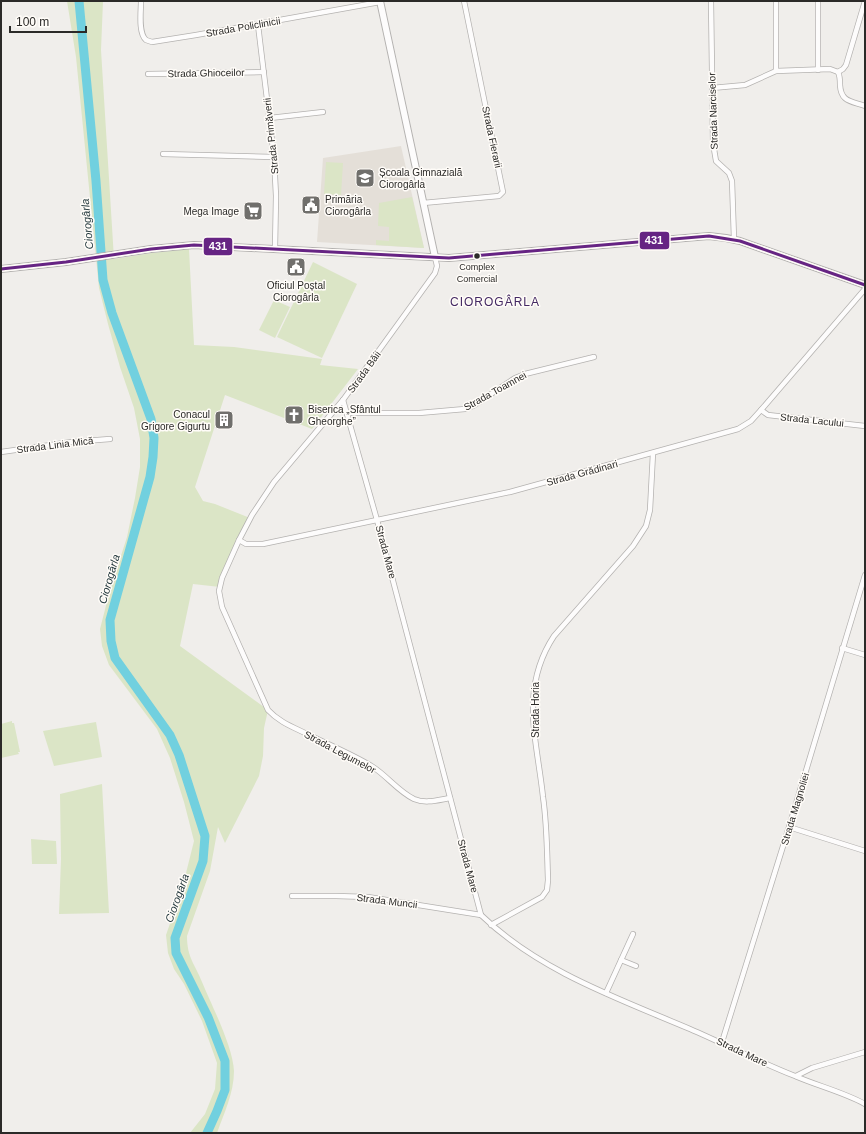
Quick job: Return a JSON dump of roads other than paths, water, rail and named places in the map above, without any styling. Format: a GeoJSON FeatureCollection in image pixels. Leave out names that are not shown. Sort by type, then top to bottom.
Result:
{"type":"FeatureCollection","features":[{"type":"Feature","properties":{"kind":"main road"},"geometry":{"type":"LineString","coordinates":[[380,1],[435,258]]}},
{"type":"Feature","properties":{"kind":"main road"},"geometry":{"type":"LineString","coordinates":[[1,269],[82,260],[124,252],[194,245],[435,258],[698,237],[719,237],[734,239],[865,285]]}},
{"type":"Feature","properties":{"kind":"street","name":"Strada Policlinicii"},"geometry":{"type":"LineString","coordinates":[[141,1],[142,36],[149,41],[178,38],[258,25],[380,1]]}},
{"type":"Feature","properties":{"kind":"street","name":"Strada Fierarii"},"geometry":{"type":"LineString","coordinates":[[423,204],[501,196],[503,192],[464,1]]}},
{"type":"Feature","properties":{"kind":"street","name":"Strada Narciselor"},"geometry":{"type":"LineString","coordinates":[[711,1],[714,154],[716,161],[729,173],[732,181],[734,239]]}},
{"type":"Feature","properties":{"kind":"street"},"geometry":{"type":"LineString","coordinates":[[776,1],[776,71]]}},
{"type":"Feature","properties":{"kind":"street"},"geometry":{"type":"LineString","coordinates":[[818,1],[818,70]]}},
{"type":"Feature","properties":{"kind":"street"},"geometry":{"type":"LineString","coordinates":[[712,88],[745,85],[776,71],[830,69],[838,72],[844,69],[865,1]]}},
{"type":"Feature","properties":{"kind":"street","name":"Strada Primăverii"},"geometry":{"type":"LineString","coordinates":[[258,25],[274,157],[276,196],[275,249]]}},
{"type":"Feature","properties":{"kind":"street","name":"Strada Ghioceilor"},"geometry":{"type":"LineString","coordinates":[[148,74],[264,72]]}},
{"type":"Feature","properties":{"kind":"street"},"geometry":{"type":"LineString","coordinates":[[838,72],[841,94],[844,99],[865,106]]}},
{"type":"Feature","properties":{"kind":"street"},"geometry":{"type":"LineString","coordinates":[[270,118],[323,112]]}},
{"type":"Feature","properties":{"kind":"street"},"geometry":{"type":"LineString","coordinates":[[163,154],[274,157]]}},
{"type":"Feature","properties":{"kind":"street","name":"Strada Băii"},"geometry":{"type":"LineString","coordinates":[[273,715],[268,710],[222,607],[220,591],[222,578],[252,515],[274,482],[343,400],[435,273],[435,258]]}},
{"type":"Feature","properties":{"kind":"street","name":"Strada Grădinari"},"geometry":{"type":"LineString","coordinates":[[239,540],[246,544],[263,544],[510,492],[653,454],[738,429],[762,410],[865,289]]}},
{"type":"Feature","properties":{"kind":"street","name":"Strada Toamnei"},"geometry":{"type":"LineString","coordinates":[[347,413],[419,413],[465,409],[473,406],[515,378],[594,356]]}},
{"type":"Feature","properties":{"kind":"street","name":"Strada Mare"},"geometry":{"type":"LineString","coordinates":[[343,400],[377,520],[481,915],[491,925],[532,955],[556,969],[606,993],[722,1042],[796,1076],[833,1089],[865,1104]]}},
{"type":"Feature","properties":{"kind":"street","name":"Strada Lacului"},"geometry":{"type":"LineString","coordinates":[[762,410],[768,415],[865,426]]}},
{"type":"Feature","properties":{"kind":"street","name":"Strada Linia Mică"},"geometry":{"type":"LineString","coordinates":[[1,452],[72,442],[110,439]]}},
{"type":"Feature","properties":{"kind":"street","name":"Strada Horia"},"geometry":{"type":"LineString","coordinates":[[491,925],[542,897],[547,890],[548,880],[545,815],[533,716],[536,674],[544,653],[554,636],[633,546],[646,526],[650,510],[653,454]]}},
{"type":"Feature","properties":{"kind":"street","name":"Strada Magnoliei"},"geometry":{"type":"LineString","coordinates":[[722,1042],[790,827],[842,648],[865,575]]}},
{"type":"Feature","properties":{"kind":"street"},"geometry":{"type":"LineString","coordinates":[[842,648],[865,655]]}},
{"type":"Feature","properties":{"kind":"street","name":"Strada Legumelor"},"geometry":{"type":"LineString","coordinates":[[273,715],[290,726],[362,761],[414,798],[423,801],[433,801],[450,798]]}},
{"type":"Feature","properties":{"kind":"street"},"geometry":{"type":"LineString","coordinates":[[790,827],[865,851]]}},
{"type":"Feature","properties":{"kind":"street","name":"Strada Muncii"},"geometry":{"type":"LineString","coordinates":[[292,896],[368,897],[481,915]]}},
{"type":"Feature","properties":{"kind":"street"},"geometry":{"type":"LineString","coordinates":[[606,993],[632,934]]}},
{"type":"Feature","properties":{"kind":"street"},"geometry":{"type":"LineString","coordinates":[[621,960],[636,966]]}},
{"type":"Feature","properties":{"kind":"street"},"geometry":{"type":"LineString","coordinates":[[796,1076],[812,1068],[865,1052]]}},
{"type":"Feature","properties":{"kind":"waterway","name":"Ciorogârla"},"geometry":{"type":"LineString","coordinates":[[79,1],[96,181],[103,280],[112,313],[151,419],[154,438],[150,477],[110,620],[111,641],[115,658],[170,735],[179,755],[205,836],[203,861],[175,938],[176,953],[208,1017],[225,1061],[225,1090],[207,1133]]}},
{"type":"Feature","properties":{"kind":"place","name":"Școala Gimnazială Ciorogârla"},"geometry":{"type":"Point","coordinates":[365,178]}},
{"type":"Feature","properties":{"kind":"place","name":"Primăria Ciorogârla"},"geometry":{"type":"Point","coordinates":[311,205]}},
{"type":"Feature","properties":{"kind":"place","name":"Mega Image"},"geometry":{"type":"Point","coordinates":[253,211]}},
{"type":"Feature","properties":{"kind":"place","name":"Complex Comercial"},"geometry":{"type":"Point","coordinates":[477,256]}},
{"type":"Feature","properties":{"kind":"place","name":"Oficiul Poștal Ciorogârla"},"geometry":{"type":"Point","coordinates":[296,267]}},
{"type":"Feature","properties":{"kind":"place","name":"Biserica „Sfântul Gheorghe”"},"geometry":{"type":"Point","coordinates":[294,415]}},
{"type":"Feature","properties":{"kind":"place","name":"Conacul Grigore Gigurtu"},"geometry":{"type":"Point","coordinates":[224,420]}},
{"type":"Feature","properties":{"kind":"district","name":"CIOROGÂRLA"},"geometry":{"type":"Point","coordinates":[495,302]}}]}
